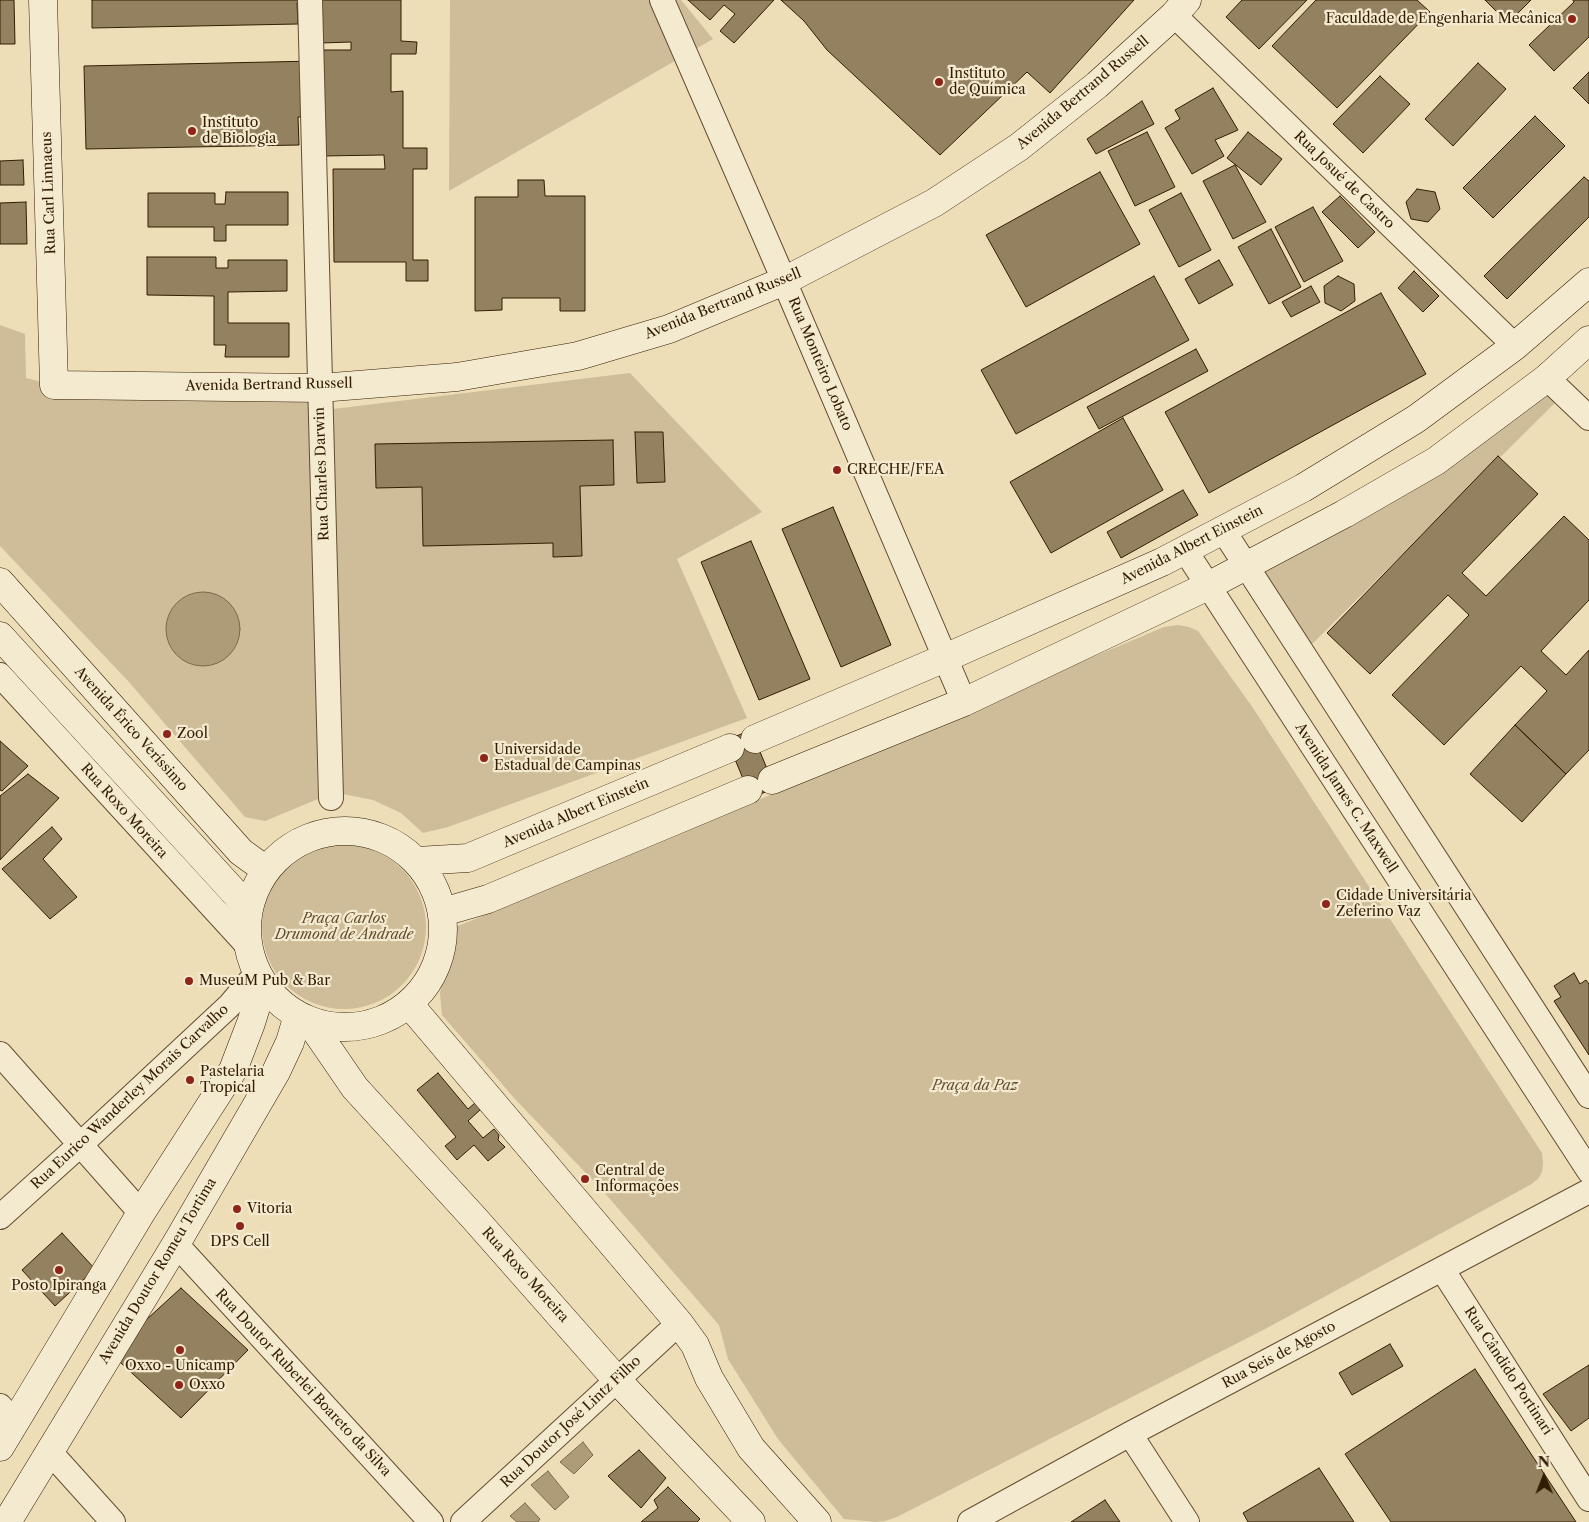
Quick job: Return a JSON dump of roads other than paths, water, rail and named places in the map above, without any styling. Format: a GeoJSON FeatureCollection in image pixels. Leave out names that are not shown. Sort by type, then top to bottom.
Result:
{"type":"FeatureCollection","features":[{"type":"Feature","properties":{"kind":"street","name":"Rua Carl Linnaeus"},"geometry":{"type":"LineString","coordinates":[[43,0],[54,386]]}},
{"type":"Feature","properties":{"kind":"street","name":"Rua Charles Darwin"},"geometry":{"type":"LineString","coordinates":[[310,0],[331,798]]}},
{"type":"Feature","properties":{"kind":"street","name":"Rua Monteiro Lobato"},"geometry":{"type":"LineString","coordinates":[[662,0],[964,702]]}},
{"type":"Feature","properties":{"kind":"street","name":"Avenida Bertrand Russell"},"geometry":{"type":"LineString","coordinates":[[54,386],[320,388],[457,377],[578,356],[669,329],[784,280],[934,204],[1019,147],[1097,85],[1181,8]]}},
{"type":"Feature","properties":{"kind":"street","name":"Rua Josué de Castro"},"geometry":{"type":"LineString","coordinates":[[1181,8],[1515,346]]}},
{"type":"Feature","properties":{"kind":"street","name":"Avenida Albert Einstein"},"geometry":{"type":"LineString","coordinates":[[417,861],[468,858],[945,658],[1114,584],[1185,550],[1303,488],[1416,419],[1515,346],[1589,282]]}},
{"type":"Feature","properties":{"kind":"street"},"geometry":{"type":"LineString","coordinates":[[443,912],[488,899],[964,702],[1208,586],[1344,514],[1436,462],[1547,378],[1589,340]]}},
{"type":"Feature","properties":{"kind":"street"},"geometry":{"type":"LineString","coordinates":[[1547,378],[1589,418]]}},
{"type":"Feature","properties":{"kind":"street"},"geometry":{"type":"LineString","coordinates":[[1223,530],[1589,1096]]}},
{"type":"Feature","properties":{"kind":"street","name":"Avenida James C. Maxwell"},"geometry":{"type":"LineString","coordinates":[[1185,550],[1589,1171]]}},
{"type":"Feature","properties":{"kind":"street","name":"Avenida Érico Veríssimo"},"geometry":{"type":"LineString","coordinates":[[0,582],[241,852],[266,870]]}},
{"type":"Feature","properties":{"kind":"street"},"geometry":{"type":"LineString","coordinates":[[0,636],[234,892],[248,910]]}},
{"type":"Feature","properties":{"kind":"street","name":"Rua Roxo Moreira"},"geometry":{"type":"LineString","coordinates":[[0,675],[248,946]]}},
{"type":"Feature","properties":{"kind":"street"},"geometry":{"type":"LineString","coordinates":[[340,831],[369,834],[395,844],[417,861],[434,885],[443,912],[444,933],[442,953],[434,972],[423,990],[409,1004],[384,1020],[348,1026],[303,1018],[278,1002],[260,978],[248,946],[246,928],[248,910],[255,889],[266,870],[280,854],[298,841],[319,833],[340,831]]}},
{"type":"Feature","properties":{"kind":"street"},"geometry":{"type":"LineString","coordinates":[[0,1447],[7,1414],[141,1213],[233,1070],[251,1023],[260,978]]}},
{"type":"Feature","properties":{"kind":"street","name":"Rua Eurico Wanderley Morais Carvalho"},"geometry":{"type":"LineString","coordinates":[[0,1217],[260,978]]}},
{"type":"Feature","properties":{"kind":"street"},"geometry":{"type":"LineString","coordinates":[[409,1004],[679,1323],[695,1345],[709,1378],[751,1448],[817,1522]]}},
{"type":"Feature","properties":{"kind":"street","name":"Rua Roxo Moreira"},"geometry":{"type":"LineString","coordinates":[[303,1018],[355,1088],[474,1218],[616,1379],[750,1522]]}},
{"type":"Feature","properties":{"kind":"street","name":"Avenida Doutor Romeu Tortima"},"geometry":{"type":"LineString","coordinates":[[8,1522],[176,1244],[276,1072],[303,1018]]}},
{"type":"Feature","properties":{"kind":"street"},"geometry":{"type":"LineString","coordinates":[[0,1054],[141,1213]]}},
{"type":"Feature","properties":{"kind":"street","name":"Rua Seis de Agosto"},"geometry":{"type":"LineString","coordinates":[[970,1522],[1130,1434],[1589,1191]]}},
{"type":"Feature","properties":{"kind":"street","name":"Rua Doutor Ruberlei Boareto da Silva"},"geometry":{"type":"LineString","coordinates":[[176,1244],[431,1522]]}},
{"type":"Feature","properties":{"kind":"street","name":"Rua Cândido Portinari"},"geometry":{"type":"LineString","coordinates":[[1442,1269],[1589,1499]]}},
{"type":"Feature","properties":{"kind":"street","name":"Rua Doutor José Lintz Filho"},"geometry":{"type":"LineString","coordinates":[[463,1522],[616,1379],[679,1323]]}},
{"type":"Feature","properties":{"kind":"street"},"geometry":{"type":"LineString","coordinates":[[1130,1434],[1187,1522]]}},
{"type":"Feature","properties":{"kind":"street"},"geometry":{"type":"LineString","coordinates":[[50,1452],[113,1522]]}},
{"type":"Feature","properties":{"kind":"place","name":"Faculdade de Engenharia Mecânica"},"geometry":{"type":"Point","coordinates":[1572,19]}},
{"type":"Feature","properties":{"kind":"place","name":"Instituto de Química"},"geometry":{"type":"Point","coordinates":[939,82]}},
{"type":"Feature","properties":{"kind":"place","name":"Instituto de Biologia"},"geometry":{"type":"Point","coordinates":[192,131]}},
{"type":"Feature","properties":{"kind":"place","name":"CRECHE/FEA"},"geometry":{"type":"Point","coordinates":[837,470]}},
{"type":"Feature","properties":{"kind":"place","name":"Zool"},"geometry":{"type":"Point","coordinates":[167,734]}},
{"type":"Feature","properties":{"kind":"place","name":"Universidade Estadual de Campinas"},"geometry":{"type":"Point","coordinates":[484,758]}},
{"type":"Feature","properties":{"kind":"place","name":"Cidade Universitária Zeferino Vaz"},"geometry":{"type":"Point","coordinates":[1326,904]}},
{"type":"Feature","properties":{"kind":"place","name":"MuseuM Pub & Bar"},"geometry":{"type":"Point","coordinates":[189,981]}},
{"type":"Feature","properties":{"kind":"place","name":"Pastelaria Tropical"},"geometry":{"type":"Point","coordinates":[190,1080]}},
{"type":"Feature","properties":{"kind":"place","name":"Central de Informações"},"geometry":{"type":"Point","coordinates":[585,1179]}},
{"type":"Feature","properties":{"kind":"place","name":"Vitoria"},"geometry":{"type":"Point","coordinates":[237,1209]}},
{"type":"Feature","properties":{"kind":"place","name":"DPS Cell"},"geometry":{"type":"Point","coordinates":[240,1226]}},
{"type":"Feature","properties":{"kind":"place","name":"Posto Ipiranga"},"geometry":{"type":"Point","coordinates":[59,1270]}},
{"type":"Feature","properties":{"kind":"place","name":"Oxxo - Unicamp"},"geometry":{"type":"Point","coordinates":[180,1350]}},
{"type":"Feature","properties":{"kind":"place","name":"Oxxo"},"geometry":{"type":"Point","coordinates":[179,1385]}},
{"type":"Feature","properties":{"kind":"park label","name":"Praça Carlos Drumond de Andrade"},"geometry":{"type":"Point","coordinates":[344,928]}},
{"type":"Feature","properties":{"kind":"park label","name":"Praça da Paz"},"geometry":{"type":"Point","coordinates":[975,1086]}}]}
